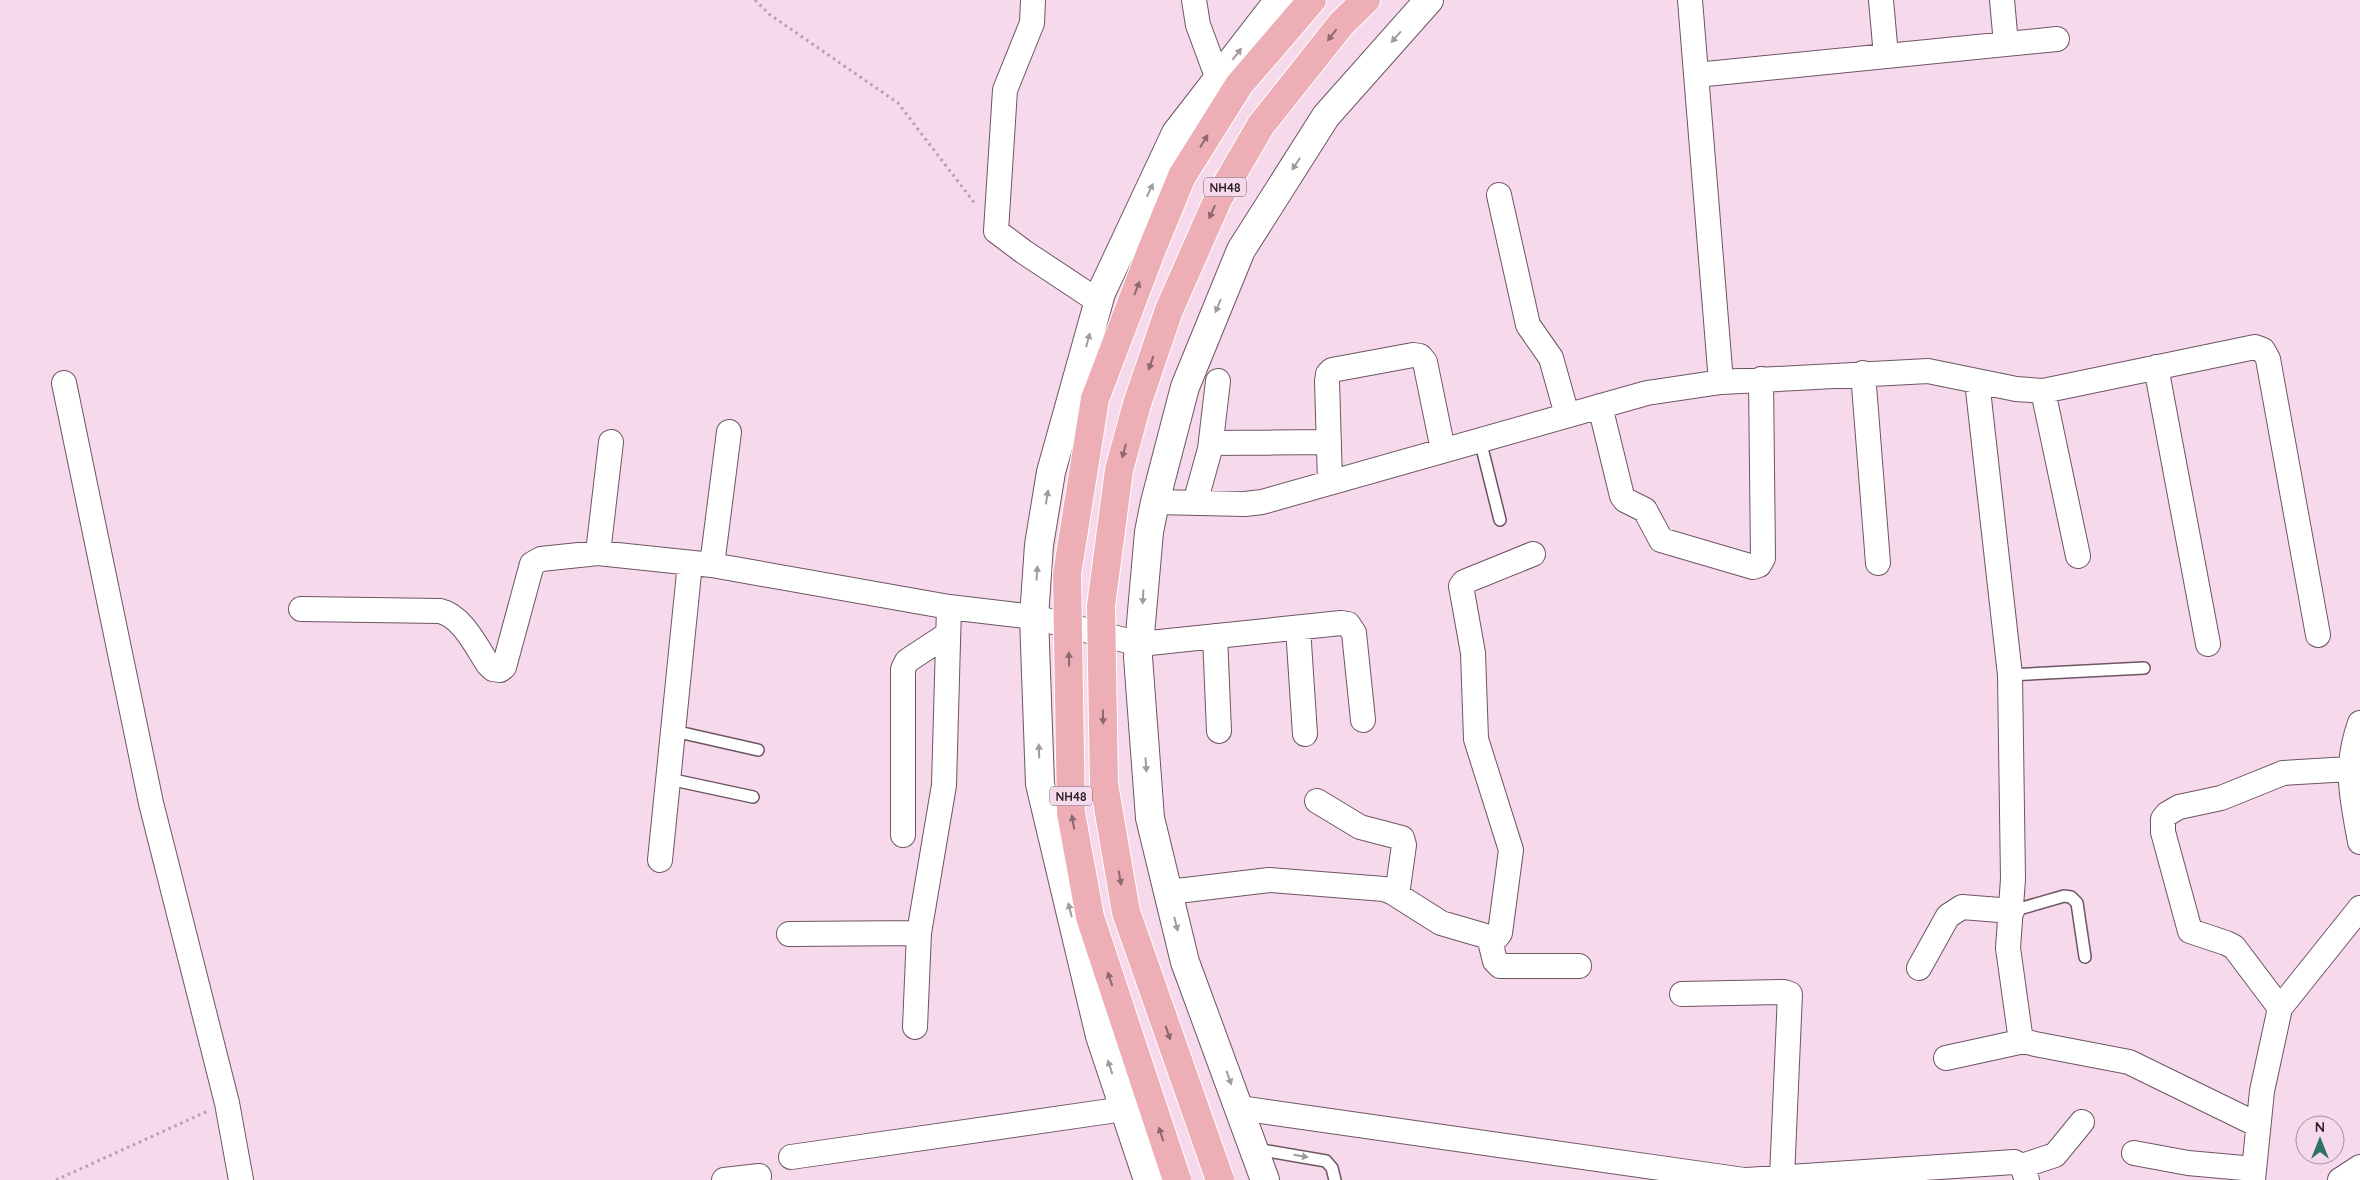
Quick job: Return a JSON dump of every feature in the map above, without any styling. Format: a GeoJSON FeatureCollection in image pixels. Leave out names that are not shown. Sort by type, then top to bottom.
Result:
{"type":"FeatureCollection","features":[{"type":"Feature","properties":{"kind":"highway","name":"NH48"},"geometry":{"type":"LineString","coordinates":[[1177,1180],[1090,917],[1071,813],[1067,574],[1095,399],[1182,176],[1239,85],[1312,0]]}},
{"type":"Feature","properties":{"kind":"highway","name":"NH48"},"geometry":{"type":"LineString","coordinates":[[1220,1180],[1126,912],[1104,784],[1101,606],[1119,470],[1136,404],[1169,310],[1218,199],[1261,125],[1342,23],[1366,0]]}},
{"type":"Feature","properties":{"kind":"street"},"geometry":{"type":"LineString","coordinates":[[1033,0],[1032,23],[1005,90],[996,231],[1098,301]]}},
{"type":"Feature","properties":{"kind":"street"},"geometry":{"type":"LineString","coordinates":[[1194,0],[1198,25],[1218,79]]}},
{"type":"Feature","properties":{"kind":"street"},"geometry":{"type":"LineString","coordinates":[[1148,1180],[1100,1036],[1040,784],[1035,608],[1039,545],[1051,472],[1098,301],[1176,133],[1279,0]]}},
{"type":"Feature","properties":{"kind":"street"},"geometry":{"type":"LineString","coordinates":[[1265,1180],[1186,962],[1150,818],[1138,656],[1141,637],[1145,565],[1155,502],[1186,387],[1241,250],[1326,116],[1429,0]]}},
{"type":"Feature","properties":{"kind":"street"},"geometry":{"type":"LineString","coordinates":[[1690,0],[1722,382]]}},
{"type":"Feature","properties":{"kind":"street"},"geometry":{"type":"LineString","coordinates":[[1881,0],[1886,56]]}},
{"type":"Feature","properties":{"kind":"street"},"geometry":{"type":"LineString","coordinates":[[2002,0],[2006,44]]}},
{"type":"Feature","properties":{"kind":"street"},"geometry":{"type":"LineString","coordinates":[[1696,76],[2057,39]]}},
{"type":"Feature","properties":{"kind":"street"},"geometry":{"type":"LineString","coordinates":[[1499,195],[1528,325],[1551,358],[1567,415]]}},
{"type":"Feature","properties":{"kind":"street"},"geometry":{"type":"LineString","coordinates":[[1155,502],[1244,504],[1262,502],[1647,393],[1722,382],[1928,371],[2016,389],[2043,391],[2242,348],[2255,347],[2263,350],[2268,359],[2318,635]]}},
{"type":"Feature","properties":{"kind":"street"},"geometry":{"type":"LineString","coordinates":[[1330,482],[1327,381],[1328,374],[1332,370],[1414,354],[1420,356],[1425,362],[1443,450]]}},
{"type":"Feature","properties":{"kind":"street"},"geometry":{"type":"LineString","coordinates":[[2156,367],[2208,644]]}},
{"type":"Feature","properties":{"kind":"street"},"geometry":{"type":"LineString","coordinates":[[1863,373],[1878,563]]}},
{"type":"Feature","properties":{"kind":"street"},"geometry":{"type":"LineString","coordinates":[[1600,406],[1622,496],[1625,500],[1645,510],[1661,540],[1753,567],[1759,565],[1763,558],[1762,379]]}},
{"type":"Feature","properties":{"kind":"street"},"geometry":{"type":"LineString","coordinates":[[1195,503],[1211,443],[1218,380]]}},
{"type":"Feature","properties":{"kind":"street"},"geometry":{"type":"LineString","coordinates":[[1977,380],[2010,675],[2013,879],[2008,958],[2020,1034],[2024,1041]]}},
{"type":"Feature","properties":{"kind":"street"},"geometry":{"type":"LineString","coordinates":[[64,383],[151,803],[227,1103],[241,1180]]}},
{"type":"Feature","properties":{"kind":"street"},"geometry":{"type":"LineString","coordinates":[[2043,391],[2078,556]]}},
{"type":"Feature","properties":{"kind":"street"},"geometry":{"type":"LineString","coordinates":[[660,860],[674,731],[701,564],[730,432]]}},
{"type":"Feature","properties":{"kind":"street"},"geometry":{"type":"LineString","coordinates":[[598,553],[611,442]]}},
{"type":"Feature","properties":{"kind":"street"},"geometry":{"type":"LineString","coordinates":[[1211,443],[1329,442]]}},
{"type":"Feature","properties":{"kind":"street"},"geometry":{"type":"LineString","coordinates":[[301,609],[440,611],[449,613],[457,620],[488,664],[493,669],[500,670],[504,667],[532,564],[540,559],[598,553],[701,564],[949,607],[1035,608],[1141,637],[1215,636],[1341,623],[1352,628],[1363,720]]}},
{"type":"Feature","properties":{"kind":"street"},"geometry":{"type":"LineString","coordinates":[[1169,892],[1279,880],[1384,889],[1397,895],[1441,923],[1489,937],[1497,937],[1500,933],[1511,850],[1476,739],[1473,653],[1461,586],[1464,582],[1533,554]]}},
{"type":"Feature","properties":{"kind":"street"},"geometry":{"type":"LineString","coordinates":[[915,1026],[919,932],[944,785],[949,607]]}},
{"type":"Feature","properties":{"kind":"street"},"geometry":{"type":"LineString","coordinates":[[1298,628],[1305,734]]}},
{"type":"Feature","properties":{"kind":"street"},"geometry":{"type":"LineString","coordinates":[[904,835],[904,669],[907,661],[912,656],[948,634]]}},
{"type":"Feature","properties":{"kind":"street"},"geometry":{"type":"LineString","coordinates":[[1215,636],[1219,731]]}},
{"type":"Feature","properties":{"kind":"street"},"geometry":{"type":"LineString","coordinates":[[2360,723],[2354,739],[2349,769],[2360,842]]}},
{"type":"Feature","properties":{"kind":"street"},"geometry":{"type":"LineString","coordinates":[[2280,1008],[2234,947],[2190,931],[2163,832],[2163,819],[2167,814],[2179,807],[2221,798],[2283,772],[2349,769]]}},
{"type":"Feature","properties":{"kind":"street"},"geometry":{"type":"LineString","coordinates":[[1317,801],[1360,827],[1402,838],[1404,845],[1397,895]]}},
{"type":"Feature","properties":{"kind":"street"},"geometry":{"type":"LineString","coordinates":[[1919,968],[1948,916],[1962,907],[2012,910]]}},
{"type":"Feature","properties":{"kind":"street"},"geometry":{"type":"LineString","coordinates":[[2134,1153],[2254,1175],[2262,1091],[2280,1008],[2360,908]]}},
{"type":"Feature","properties":{"kind":"street"},"geometry":{"type":"LineString","coordinates":[[790,934],[919,932]]}},
{"type":"Feature","properties":{"kind":"street"},"geometry":{"type":"LineString","coordinates":[[1489,937],[1495,961],[1500,966],[1579,966]]}},
{"type":"Feature","properties":{"kind":"street"},"geometry":{"type":"LineString","coordinates":[[1682,994],[1784,992],[1790,994],[1782,1177]]}},
{"type":"Feature","properties":{"kind":"street"},"geometry":{"type":"LineString","coordinates":[[1946,1058],[2024,1041],[2130,1062],[2258,1125]]}},
{"type":"Feature","properties":{"kind":"street"},"geometry":{"type":"LineString","coordinates":[[1240,1108],[1656,1174],[1745,1180],[2014,1162],[2025,1173],[2055,1155],[2082,1122]]}},
{"type":"Feature","properties":{"kind":"street"},"geometry":{"type":"LineString","coordinates":[[791,1157],[1124,1109]]}},
{"type":"Feature","properties":{"kind":"street"},"geometry":{"type":"LineString","coordinates":[[2340,1180],[2360,1167]]}},
{"type":"Feature","properties":{"kind":"street"},"geometry":{"type":"LineString","coordinates":[[724,1180],[759,1176]]}},
{"type":"Feature","properties":{"kind":"lane"},"geometry":{"type":"LineString","coordinates":[[1480,440],[1500,520]]}},
{"type":"Feature","properties":{"kind":"lane"},"geometry":{"type":"LineString","coordinates":[[2010,675],[2144,668]]}},
{"type":"Feature","properties":{"kind":"lane"},"geometry":{"type":"LineString","coordinates":[[674,731],[758,750]]}},
{"type":"Feature","properties":{"kind":"lane"},"geometry":{"type":"LineString","coordinates":[[669,779],[753,796]]}},
{"type":"Feature","properties":{"kind":"lane"},"geometry":{"type":"LineString","coordinates":[[2012,910],[2064,896],[2071,897],[2077,903],[2085,957]]}},
{"type":"Feature","properties":{"kind":"lane"},"geometry":{"type":"LineString","coordinates":[[1254,1149],[1326,1161],[1332,1168],[1335,1180]]}},
{"type":"Feature","properties":{"kind":"path"},"geometry":{"type":"LineString","coordinates":[[755,0],[769,14],[898,102],[996,231]]}},
{"type":"Feature","properties":{"kind":"path"},"geometry":{"type":"LineString","coordinates":[[56,1180],[227,1103]]}}]}
